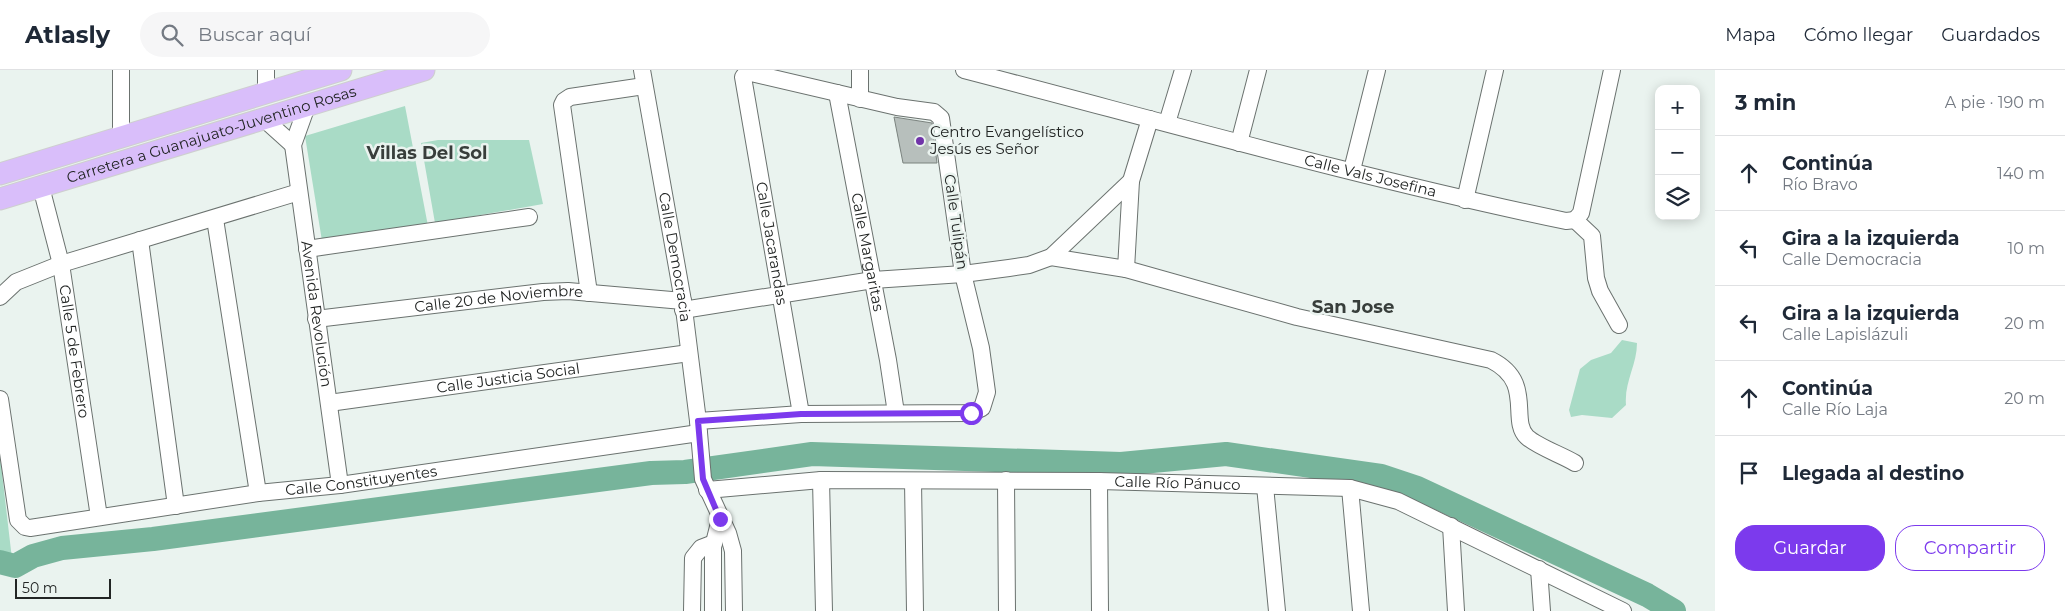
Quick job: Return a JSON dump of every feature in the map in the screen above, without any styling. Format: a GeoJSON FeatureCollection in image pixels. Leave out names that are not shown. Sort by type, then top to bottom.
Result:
{"type":"FeatureCollection","features":[{"type":"Feature","properties":{"kind":"main road","name":"Carretera a Guanajuato-Juventino Rosas"},"geometry":{"type":"LineString","coordinates":[[0,174],[341,70]]}},
{"type":"Feature","properties":{"kind":"main road","name":"Carretera a Guanajuato-Juventino Rosas"},"geometry":{"type":"LineString","coordinates":[[0,199],[418,71]]}},
{"type":"Feature","properties":{"kind":"street"},"geometry":{"type":"LineString","coordinates":[[121,136],[122,70]]}},
{"type":"Feature","properties":{"kind":"street"},"geometry":{"type":"LineString","coordinates":[[266,70],[266,94]]}},
{"type":"Feature","properties":{"kind":"street"},"geometry":{"type":"LineString","coordinates":[[860,70],[860,99]]}},
{"type":"Feature","properties":{"kind":"street","name":"Calle Vals Josefina"},"geometry":{"type":"LineString","coordinates":[[964,70],[1239,143],[1465,200],[1566,221],[1575,220]]}},
{"type":"Feature","properties":{"kind":"street"},"geometry":{"type":"LineString","coordinates":[[1168,123],[1184,70]]}},
{"type":"Feature","properties":{"kind":"street"},"geometry":{"type":"LineString","coordinates":[[1239,143],[1258,70]]}},
{"type":"Feature","properties":{"kind":"street"},"geometry":{"type":"LineString","coordinates":[[1352,170],[1377,70]]}},
{"type":"Feature","properties":{"kind":"street"},"geometry":{"type":"LineString","coordinates":[[1465,200],[1495,70]]}},
{"type":"Feature","properties":{"kind":"street"},"geometry":{"type":"LineString","coordinates":[[1612,70],[1581,213],[1575,220],[1592,236],[1596,278],[1600,291],[1620,325]]}},
{"type":"Feature","properties":{"kind":"street","name":"Calle Tulipán"},"geometry":{"type":"LineString","coordinates":[[744,74],[748,72],[860,99],[934,112],[942,118],[963,274],[981,348],[988,392],[982,408]]}},
{"type":"Feature","properties":{"kind":"street","name":"Calle Jacarandas"},"geometry":{"type":"LineString","coordinates":[[744,74],[801,414]]}},
{"type":"Feature","properties":{"kind":"street"},"geometry":{"type":"LineString","coordinates":[[589,293],[562,106],[564,101],[570,97],[643,78]]}},
{"type":"Feature","properties":{"kind":"street","name":"Calle Democracia"},"geometry":{"type":"LineString","coordinates":[[643,78],[683,306],[705,485],[728,533],[734,551],[734,611]]}},
{"type":"Feature","properties":{"kind":"street","name":"Calle Margaritas"},"geometry":{"type":"LineString","coordinates":[[837,93],[896,413]]}},
{"type":"Feature","properties":{"kind":"street","name":"Avenida Revolución"},"geometry":{"type":"LineString","coordinates":[[307,106],[293,145],[340,485]]}},
{"type":"Feature","properties":{"kind":"street"},"geometry":{"type":"LineString","coordinates":[[263,118],[293,145]]}},
{"type":"Feature","properties":{"kind":"street"},"geometry":{"type":"LineString","coordinates":[[1126,270],[1131,181],[1150,118]]}},
{"type":"Feature","properties":{"kind":"street"},"geometry":{"type":"LineString","coordinates":[[1051,257],[1131,181]]}},
{"type":"Feature","properties":{"kind":"street","name":"Calle 5 de Febrero"},"geometry":{"type":"LineString","coordinates":[[41,187],[61,264],[99,517]]}},
{"type":"Feature","properties":{"kind":"street"},"geometry":{"type":"LineString","coordinates":[[0,297],[16,282],[61,264],[215,219],[299,192]]}},
{"type":"Feature","properties":{"kind":"street"},"geometry":{"type":"LineString","coordinates":[[307,248],[529,217]]}},
{"type":"Feature","properties":{"kind":"street"},"geometry":{"type":"LineString","coordinates":[[215,219],[258,493]]}},
{"type":"Feature","properties":{"kind":"street"},"geometry":{"type":"LineString","coordinates":[[140,240],[176,506]]}},
{"type":"Feature","properties":{"kind":"street"},"geometry":{"type":"LineString","coordinates":[[1051,257],[1126,270],[1297,317],[1491,360],[1500,365],[1516,384],[1521,424],[1527,437],[1575,462]]}},
{"type":"Feature","properties":{"kind":"street","name":"Calle 20 de Noviembre"},"geometry":{"type":"LineString","coordinates":[[316,319],[543,292],[589,293],[683,306],[873,280],[963,274],[1028,265],[1051,257]]}},
{"type":"Feature","properties":{"kind":"street","name":"Calle Justicia Social"},"geometry":{"type":"LineString","coordinates":[[329,403],[689,353]]}},
{"type":"Feature","properties":{"kind":"street","name":"Calle Constituyentes"},"geometry":{"type":"LineString","coordinates":[[0,399],[18,520],[25,527],[258,493],[340,485],[699,433],[801,414],[971,413],[982,408]]}},
{"type":"Feature","properties":{"kind":"street"},"geometry":{"type":"LineString","coordinates":[[821,480],[824,611]]}},
{"type":"Feature","properties":{"kind":"street","name":"Calle Río Pánuco"},"geometry":{"type":"LineString","coordinates":[[705,485],[821,480],[1006,480],[1350,488],[1398,501],[1623,611]]}},
{"type":"Feature","properties":{"kind":"street"},"geometry":{"type":"LineString","coordinates":[[913,480],[915,611]]}},
{"type":"Feature","properties":{"kind":"street"},"geometry":{"type":"LineString","coordinates":[[1006,480],[1007,611]]}},
{"type":"Feature","properties":{"kind":"street"},"geometry":{"type":"LineString","coordinates":[[1099,481],[1100,611]]}},
{"type":"Feature","properties":{"kind":"street"},"geometry":{"type":"LineString","coordinates":[[1265,486],[1277,611]]}},
{"type":"Feature","properties":{"kind":"street"},"geometry":{"type":"LineString","coordinates":[[1350,488],[1361,611]]}},
{"type":"Feature","properties":{"kind":"street"},"geometry":{"type":"LineString","coordinates":[[713,611],[714,543],[720,519]]}},
{"type":"Feature","properties":{"kind":"street"},"geometry":{"type":"LineString","coordinates":[[1450,526],[1456,611]]}},
{"type":"Feature","properties":{"kind":"street"},"geometry":{"type":"LineString","coordinates":[[692,611],[693,558],[701,548],[714,543]]}},
{"type":"Feature","properties":{"kind":"street"},"geometry":{"type":"LineString","coordinates":[[1539,569],[1542,611]]}},
{"type":"Feature","properties":{"kind":"green space"},"geometry":{"type":"Polygon","coordinates":[[[405,106],[428,226],[322,241],[305,136],[405,106]]]}},
{"type":"Feature","properties":{"kind":"green space"},"geometry":{"type":"Polygon","coordinates":[[[438,140],[529,140],[543,204],[435,223],[421,143],[438,140]]]}},
{"type":"Feature","properties":{"kind":"green space"},"geometry":{"type":"Polygon","coordinates":[[[1622,340],[1637,343],[1627,389],[1626,405],[1612,418],[1582,415],[1571,417],[1569,410],[1580,369],[1591,360],[1611,353],[1622,340]]]}},
{"type":"Feature","properties":{"kind":"green space"},"geometry":{"type":"Polygon","coordinates":[[[0,456],[12,559],[0,555],[0,456]]]}},
{"type":"Feature","properties":{"kind":"building","name":"Centro Evangelístico Jesús es Señor"},"geometry":{"type":"Polygon","coordinates":[[[894,117],[932,123],[937,163],[903,163],[894,117]]]}},
{"type":"Feature","properties":{"kind":"waterway"},"geometry":{"type":"LineString","coordinates":[[0,562],[15,566],[33,556],[62,548],[153,539],[651,473],[685,472],[812,454],[1121,464],[1226,454],[1381,476],[1417,488],[1647,595],[1674,611]]}},
{"type":"Feature","properties":{"kind":"place","name":"Centro Evangelístico Jesús es Señor"},"geometry":{"type":"Point","coordinates":[920,141]}},
{"type":"Feature","properties":{"kind":"district","name":"Villas Del Sol"},"geometry":{"type":"Point","coordinates":[427,153]}},
{"type":"Feature","properties":{"kind":"district","name":"San Jose"},"geometry":{"type":"Point","coordinates":[1353,307]}},
{"type":"Feature","properties":{"kind":"route"},"geometry":{"type":"LineString","coordinates":[[720,519],[703,479],[698,421],[801,414],[971,413]]}}]}
